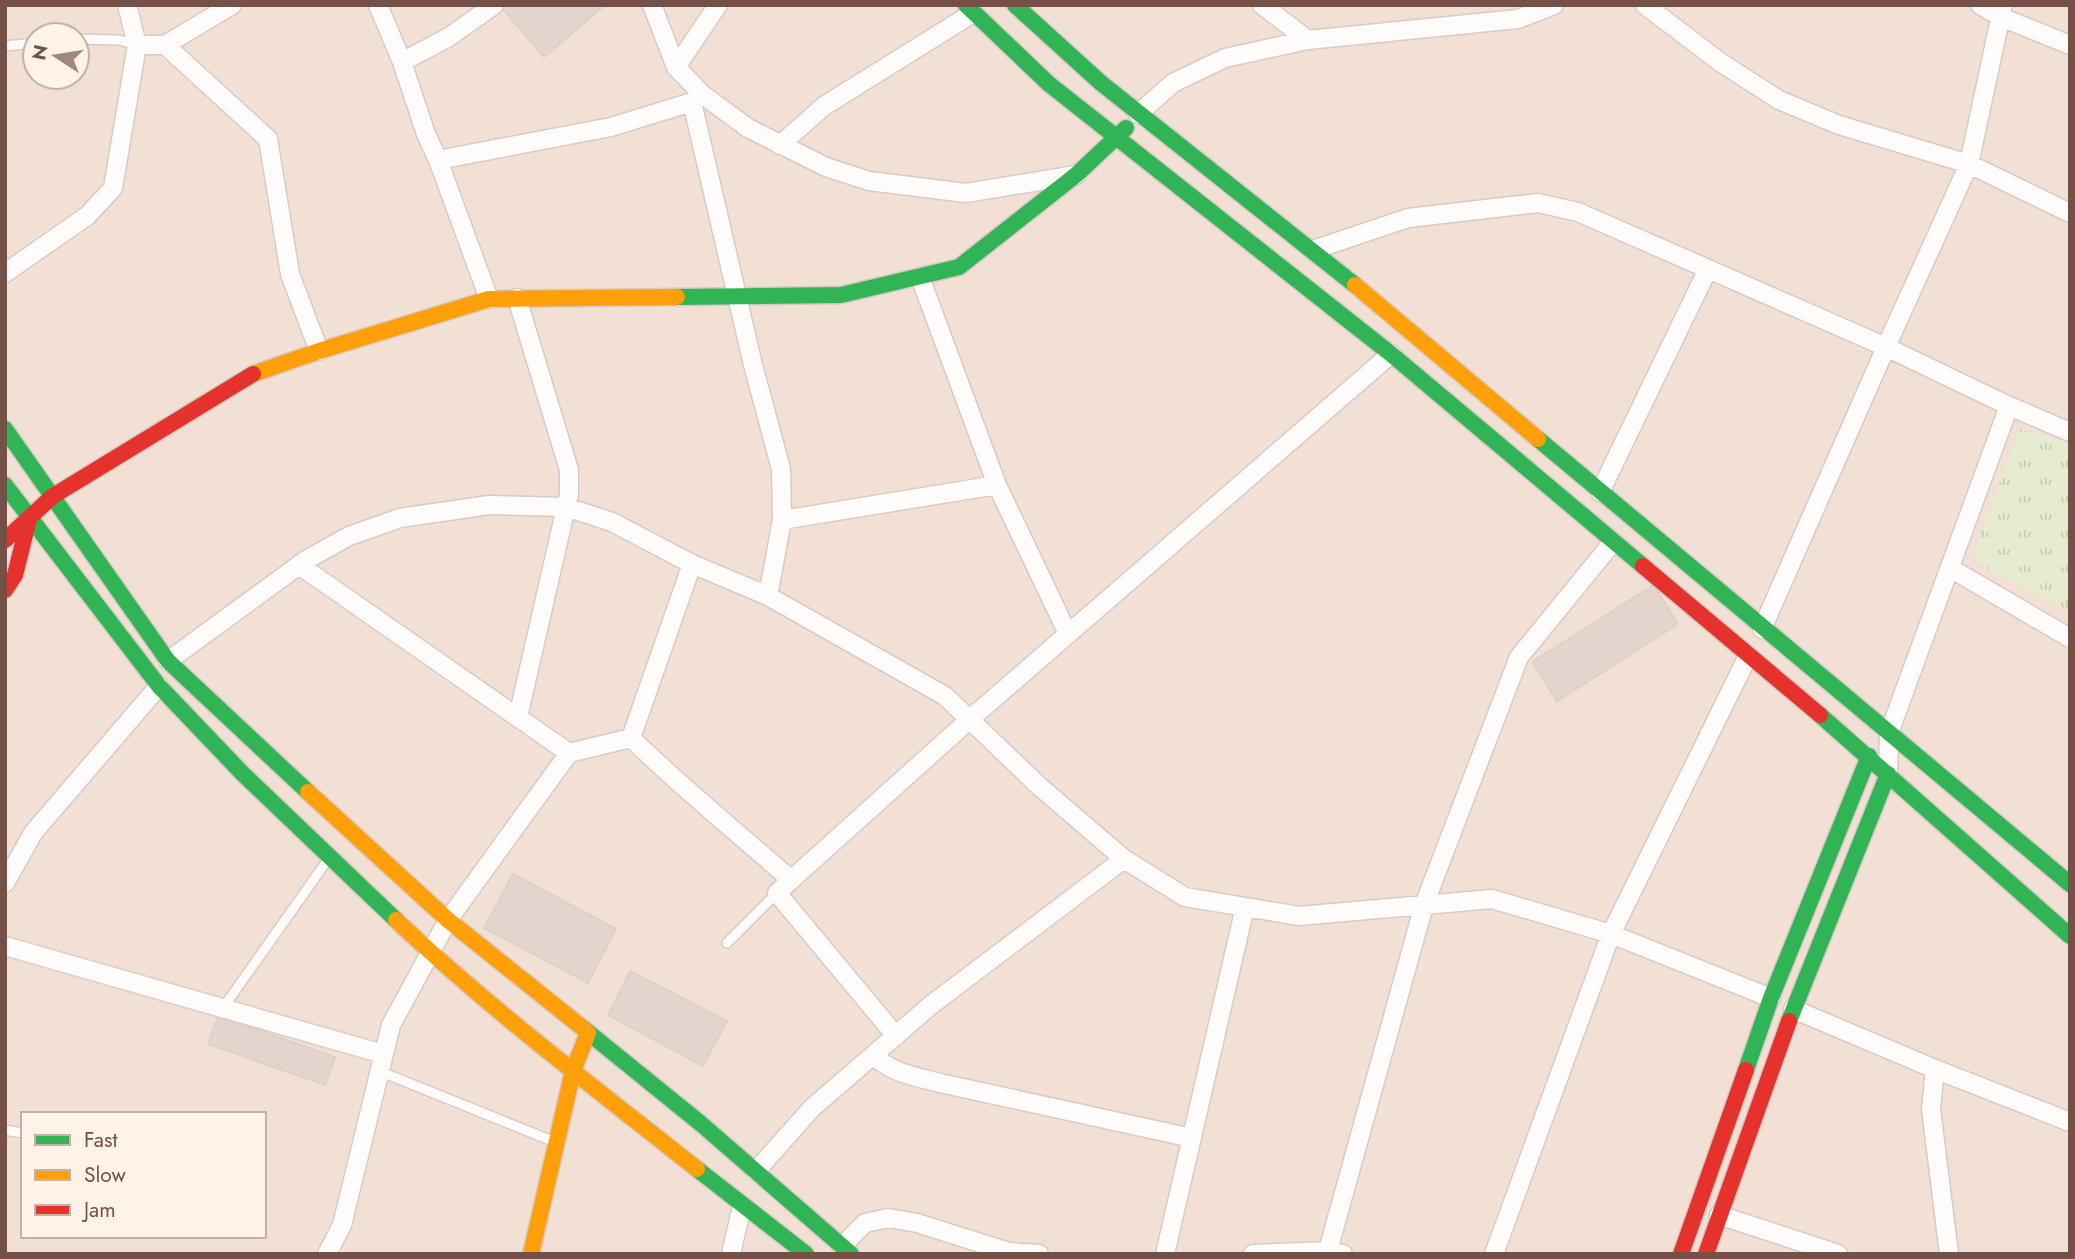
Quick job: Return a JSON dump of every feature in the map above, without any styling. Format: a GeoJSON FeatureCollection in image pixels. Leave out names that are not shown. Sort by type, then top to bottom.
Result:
{"type":"FeatureCollection","features":[{"type":"Feature","properties":{"kind":"street"},"geometry":{"type":"LineString","coordinates":[[5,273],[88,216],[113,188],[137,45],[128,5]]}},
{"type":"Feature","properties":{"kind":"street"},"geometry":{"type":"LineString","coordinates":[[137,45],[165,45],[232,5]]}},
{"type":"Feature","properties":{"kind":"street"},"geometry":{"type":"LineString","coordinates":[[378,5],[402,62],[426,134],[489,299]]}},
{"type":"Feature","properties":{"kind":"street"},"geometry":{"type":"LineString","coordinates":[[402,62],[449,37],[494,5]]}},
{"type":"Feature","properties":{"kind":"street"},"geometry":{"type":"LineString","coordinates":[[652,5],[676,67],[697,99],[737,296],[781,469],[782,520],[768,596]]}},
{"type":"Feature","properties":{"kind":"street"},"geometry":{"type":"LineString","coordinates":[[676,67],[718,5]]}},
{"type":"Feature","properties":{"kind":"street"},"geometry":{"type":"LineString","coordinates":[[1015,5],[1067,54],[1138,114],[1313,250],[1762,629],[2070,884]]}},
{"type":"Feature","properties":{"kind":"street"},"geometry":{"type":"LineString","coordinates":[[1262,5],[1308,40]]}},
{"type":"Feature","properties":{"kind":"street"},"geometry":{"type":"LineString","coordinates":[[5,540],[53,496],[247,376],[319,351],[489,299],[841,295],[959,267],[1076,175],[1173,83],[1225,58],[1308,40],[1518,19],[1554,5]]}},
{"type":"Feature","properties":{"kind":"street"},"geometry":{"type":"LineString","coordinates":[[1645,5],[1720,62],[1779,100],[1839,125],[1969,164],[2070,213]]}},
{"type":"Feature","properties":{"kind":"street"},"geometry":{"type":"LineString","coordinates":[[1980,5],[2002,11],[2070,45]]}},
{"type":"Feature","properties":{"kind":"street"},"geometry":{"type":"LineString","coordinates":[[780,145],[824,106],[970,9],[1049,84],[1291,272],[1391,354],[1869,757],[2070,936]]}},
{"type":"Feature","properties":{"kind":"street"},"geometry":{"type":"LineString","coordinates":[[1762,629],[1969,164],[2002,11]]}},
{"type":"Feature","properties":{"kind":"street"},"geometry":{"type":"LineString","coordinates":[[165,45],[268,139],[290,274],[319,351]]}},
{"type":"Feature","properties":{"kind":"street"},"geometry":{"type":"LineString","coordinates":[[438,160],[611,127],[697,99],[826,167],[869,181],[966,193],[1076,175]]}},
{"type":"Feature","properties":{"kind":"street"},"geometry":{"type":"LineString","coordinates":[[1313,250],[1408,218],[1538,203],[1578,212],[1886,346],[2009,406],[2070,432]]}},
{"type":"Feature","properties":{"kind":"street"},"geometry":{"type":"LineString","coordinates":[[1600,492],[1708,269]]}},
{"type":"Feature","properties":{"kind":"street"},"geometry":{"type":"LineString","coordinates":[[920,277],[997,485],[1068,634]]}},
{"type":"Feature","properties":{"kind":"street"},"geometry":{"type":"LineString","coordinates":[[517,298],[569,470],[566,508],[518,717]]}},
{"type":"Feature","properties":{"kind":"street"},"geometry":{"type":"LineString","coordinates":[[896,1035],[777,893],[969,720],[1391,354]]}},
{"type":"Feature","properties":{"kind":"street"},"geometry":{"type":"LineString","coordinates":[[1706,1254],[1793,1009],[1888,774],[1889,733],[2009,406]]}},
{"type":"Feature","properties":{"kind":"street"},"geometry":{"type":"LineString","coordinates":[[5,429],[168,661],[448,920],[756,1171],[847,1250],[865,1223],[888,1218],[917,1223],[1009,1252],[1039,1254]]}},
{"type":"Feature","properties":{"kind":"street"},"geometry":{"type":"LineString","coordinates":[[5,485],[159,687],[243,774],[430,951],[573,1071],[806,1254]]}},
{"type":"Feature","properties":{"kind":"street"},"geometry":{"type":"LineString","coordinates":[[782,520],[997,485]]}},
{"type":"Feature","properties":{"kind":"street"},"geometry":{"type":"LineString","coordinates":[[168,661],[299,565],[349,536],[400,518],[489,505],[566,508],[612,522],[692,564],[768,596],[945,696],[1039,786],[1124,859],[1185,897],[1299,916],[1492,899],[1611,934],[1771,998]]}},
{"type":"Feature","properties":{"kind":"street"},"geometry":{"type":"LineString","coordinates":[[5,590],[15,575],[29,519]]}},
{"type":"Feature","properties":{"kind":"street"},"geometry":{"type":"LineString","coordinates":[[1252,1254],[1333,1253],[1424,905],[1519,657],[1613,542]]}},
{"type":"Feature","properties":{"kind":"street"},"geometry":{"type":"LineString","coordinates":[[631,738],[692,564]]}},
{"type":"Feature","properties":{"kind":"street"},"geometry":{"type":"LineString","coordinates":[[299,565],[569,753]]}},
{"type":"Feature","properties":{"kind":"street"},"geometry":{"type":"LineString","coordinates":[[1950,568],[2070,638]]}},
{"type":"Feature","properties":{"kind":"street"},"geometry":{"type":"LineString","coordinates":[[1493,1254],[1611,934],[1748,656]]}},
{"type":"Feature","properties":{"kind":"street"},"geometry":{"type":"LineString","coordinates":[[5,883],[33,833],[159,687]]}},
{"type":"Feature","properties":{"kind":"street"},"geometry":{"type":"LineString","coordinates":[[1681,1254],[1771,998],[1869,757],[1889,733]]}},
{"type":"Feature","properties":{"kind":"street"},"geometry":{"type":"LineString","coordinates":[[327,1254],[342,1224],[391,1025],[448,920],[569,753],[631,738]]}},
{"type":"Feature","properties":{"kind":"street"},"geometry":{"type":"LineString","coordinates":[[631,738],[674,780],[718,815],[790,880]]}},
{"type":"Feature","properties":{"kind":"street"},"geometry":{"type":"LineString","coordinates":[[756,1171],[812,1108],[931,1005],[1124,859]]}},
{"type":"Feature","properties":{"kind":"street"},"geometry":{"type":"LineString","coordinates":[[1166,1254],[1245,907]]}},
{"type":"Feature","properties":{"kind":"street"},"geometry":{"type":"LineString","coordinates":[[5,946],[223,1008],[381,1062]]}},
{"type":"Feature","properties":{"kind":"street"},"geometry":{"type":"LineString","coordinates":[[1793,1009],[2070,1122]]}},
{"type":"Feature","properties":{"kind":"street"},"geometry":{"type":"LineString","coordinates":[[531,1254],[573,1071],[588,1033]]}},
{"type":"Feature","properties":{"kind":"street"},"geometry":{"type":"LineString","coordinates":[[874,1055],[880,1062],[902,1073],[940,1083],[1192,1138]]}},
{"type":"Feature","properties":{"kind":"street"},"geometry":{"type":"LineString","coordinates":[[1935,1069],[1931,1109],[1949,1254]]}},
{"type":"Feature","properties":{"kind":"street"},"geometry":{"type":"LineString","coordinates":[[731,1254],[743,1206]]}},
{"type":"Feature","properties":{"kind":"street"},"geometry":{"type":"LineString","coordinates":[[1719,1215],[1838,1254]]}},
{"type":"Feature","properties":{"kind":"lane"},"geometry":{"type":"LineString","coordinates":[[91,39],[119,40],[137,45]]}},
{"type":"Feature","properties":{"kind":"lane"},"geometry":{"type":"LineString","coordinates":[[223,1008],[331,857]]}},
{"type":"Feature","properties":{"kind":"lane"},"geometry":{"type":"LineString","coordinates":[[727,943],[777,893]]}},
{"type":"Feature","properties":{"kind":"lane"},"geometry":{"type":"LineString","coordinates":[[381,1062],[557,1143]]}},
{"type":"Feature","properties":{"kind":"shaded area"},"geometry":{"type":"Polygon","coordinates":[[[5,5],[2070,5],[2070,1254],[5,1254],[5,5]]]}},
{"type":"Feature","properties":{"kind":"green space"},"geometry":{"type":"Polygon","coordinates":[[[2019,429],[2070,444],[2068,611],[1985,568],[1973,556],[2019,429]]]}},
{"type":"Feature","properties":{"kind":"building"},"geometry":{"type":"Polygon","coordinates":[[[506,5],[605,5],[544,57],[502,8],[506,5]]]}},
{"type":"Feature","properties":{"kind":"building"},"geometry":{"type":"Polygon","coordinates":[[[1654,585],[1678,624],[1557,701],[1532,662],[1654,585]]]}},
{"type":"Feature","properties":{"kind":"building"},"geometry":{"type":"Polygon","coordinates":[[[513,874],[616,929],[588,983],[484,928],[513,874]]]}},
{"type":"Feature","properties":{"kind":"building"},"geometry":{"type":"Polygon","coordinates":[[[630,971],[727,1021],[703,1066],[608,1015],[630,971]]]}},
{"type":"Feature","properties":{"kind":"building"},"geometry":{"type":"Polygon","coordinates":[[[218,1016],[335,1057],[325,1085],[208,1044],[218,1016]]]}},
{"type":"Feature","properties":{"kind":"traffic: fast"},"geometry":{"type":"LineString","coordinates":[[966,5],[1049,84],[1391,354],[1643,566]]}},
{"type":"Feature","properties":{"kind":"traffic: fast"},"geometry":{"type":"LineString","coordinates":[[1015,5],[1101,83],[1355,285]]}},
{"type":"Feature","properties":{"kind":"traffic: fast"},"geometry":{"type":"LineString","coordinates":[[677,297],[841,295],[959,267],[1076,175],[1126,128]]}},
{"type":"Feature","properties":{"kind":"traffic: fast"},"geometry":{"type":"LineString","coordinates":[[5,429],[168,661],[308,792]]}},
{"type":"Feature","properties":{"kind":"traffic: fast"},"geometry":{"type":"LineString","coordinates":[[1538,439],[2070,884]]}},
{"type":"Feature","properties":{"kind":"traffic: fast"},"geometry":{"type":"LineString","coordinates":[[5,485],[159,686],[243,774],[396,920]]}},
{"type":"Feature","properties":{"kind":"traffic: fast"},"geometry":{"type":"LineString","coordinates":[[1820,715],[2070,936]]}},
{"type":"Feature","properties":{"kind":"traffic: fast"},"geometry":{"type":"LineString","coordinates":[[1746,1070],[1771,998],[1869,756]]}},
{"type":"Feature","properties":{"kind":"traffic: fast"},"geometry":{"type":"LineString","coordinates":[[1789,1021],[1888,774]]}},
{"type":"Feature","properties":{"kind":"traffic: fast"},"geometry":{"type":"LineString","coordinates":[[584,1029],[700,1123],[851,1254]]}},
{"type":"Feature","properties":{"kind":"traffic: fast"},"geometry":{"type":"LineString","coordinates":[[697,1169],[806,1254]]}},
{"type":"Feature","properties":{"kind":"traffic: slow"},"geometry":{"type":"LineString","coordinates":[[1355,285],[1538,439]]}},
{"type":"Feature","properties":{"kind":"traffic: slow"},"geometry":{"type":"LineString","coordinates":[[253,374],[489,299],[677,297]]}},
{"type":"Feature","properties":{"kind":"traffic: slow"},"geometry":{"type":"LineString","coordinates":[[308,792],[448,920],[584,1029]]}},
{"type":"Feature","properties":{"kind":"traffic: slow"},"geometry":{"type":"LineString","coordinates":[[396,920],[506,1017],[697,1169]]}},
{"type":"Feature","properties":{"kind":"traffic: slow"},"geometry":{"type":"LineString","coordinates":[[531,1254],[573,1071],[588,1033]]}},
{"type":"Feature","properties":{"kind":"traffic: jam"},"geometry":{"type":"LineString","coordinates":[[5,540],[53,496],[253,374]]}},
{"type":"Feature","properties":{"kind":"traffic: jam"},"geometry":{"type":"LineString","coordinates":[[5,590],[15,575],[29,519]]}},
{"type":"Feature","properties":{"kind":"traffic: jam"},"geometry":{"type":"LineString","coordinates":[[1643,566],[1820,715]]}},
{"type":"Feature","properties":{"kind":"traffic: jam"},"geometry":{"type":"LineString","coordinates":[[1706,1254],[1789,1021]]}},
{"type":"Feature","properties":{"kind":"traffic: jam"},"geometry":{"type":"LineString","coordinates":[[1681,1254],[1746,1070]]}}]}
